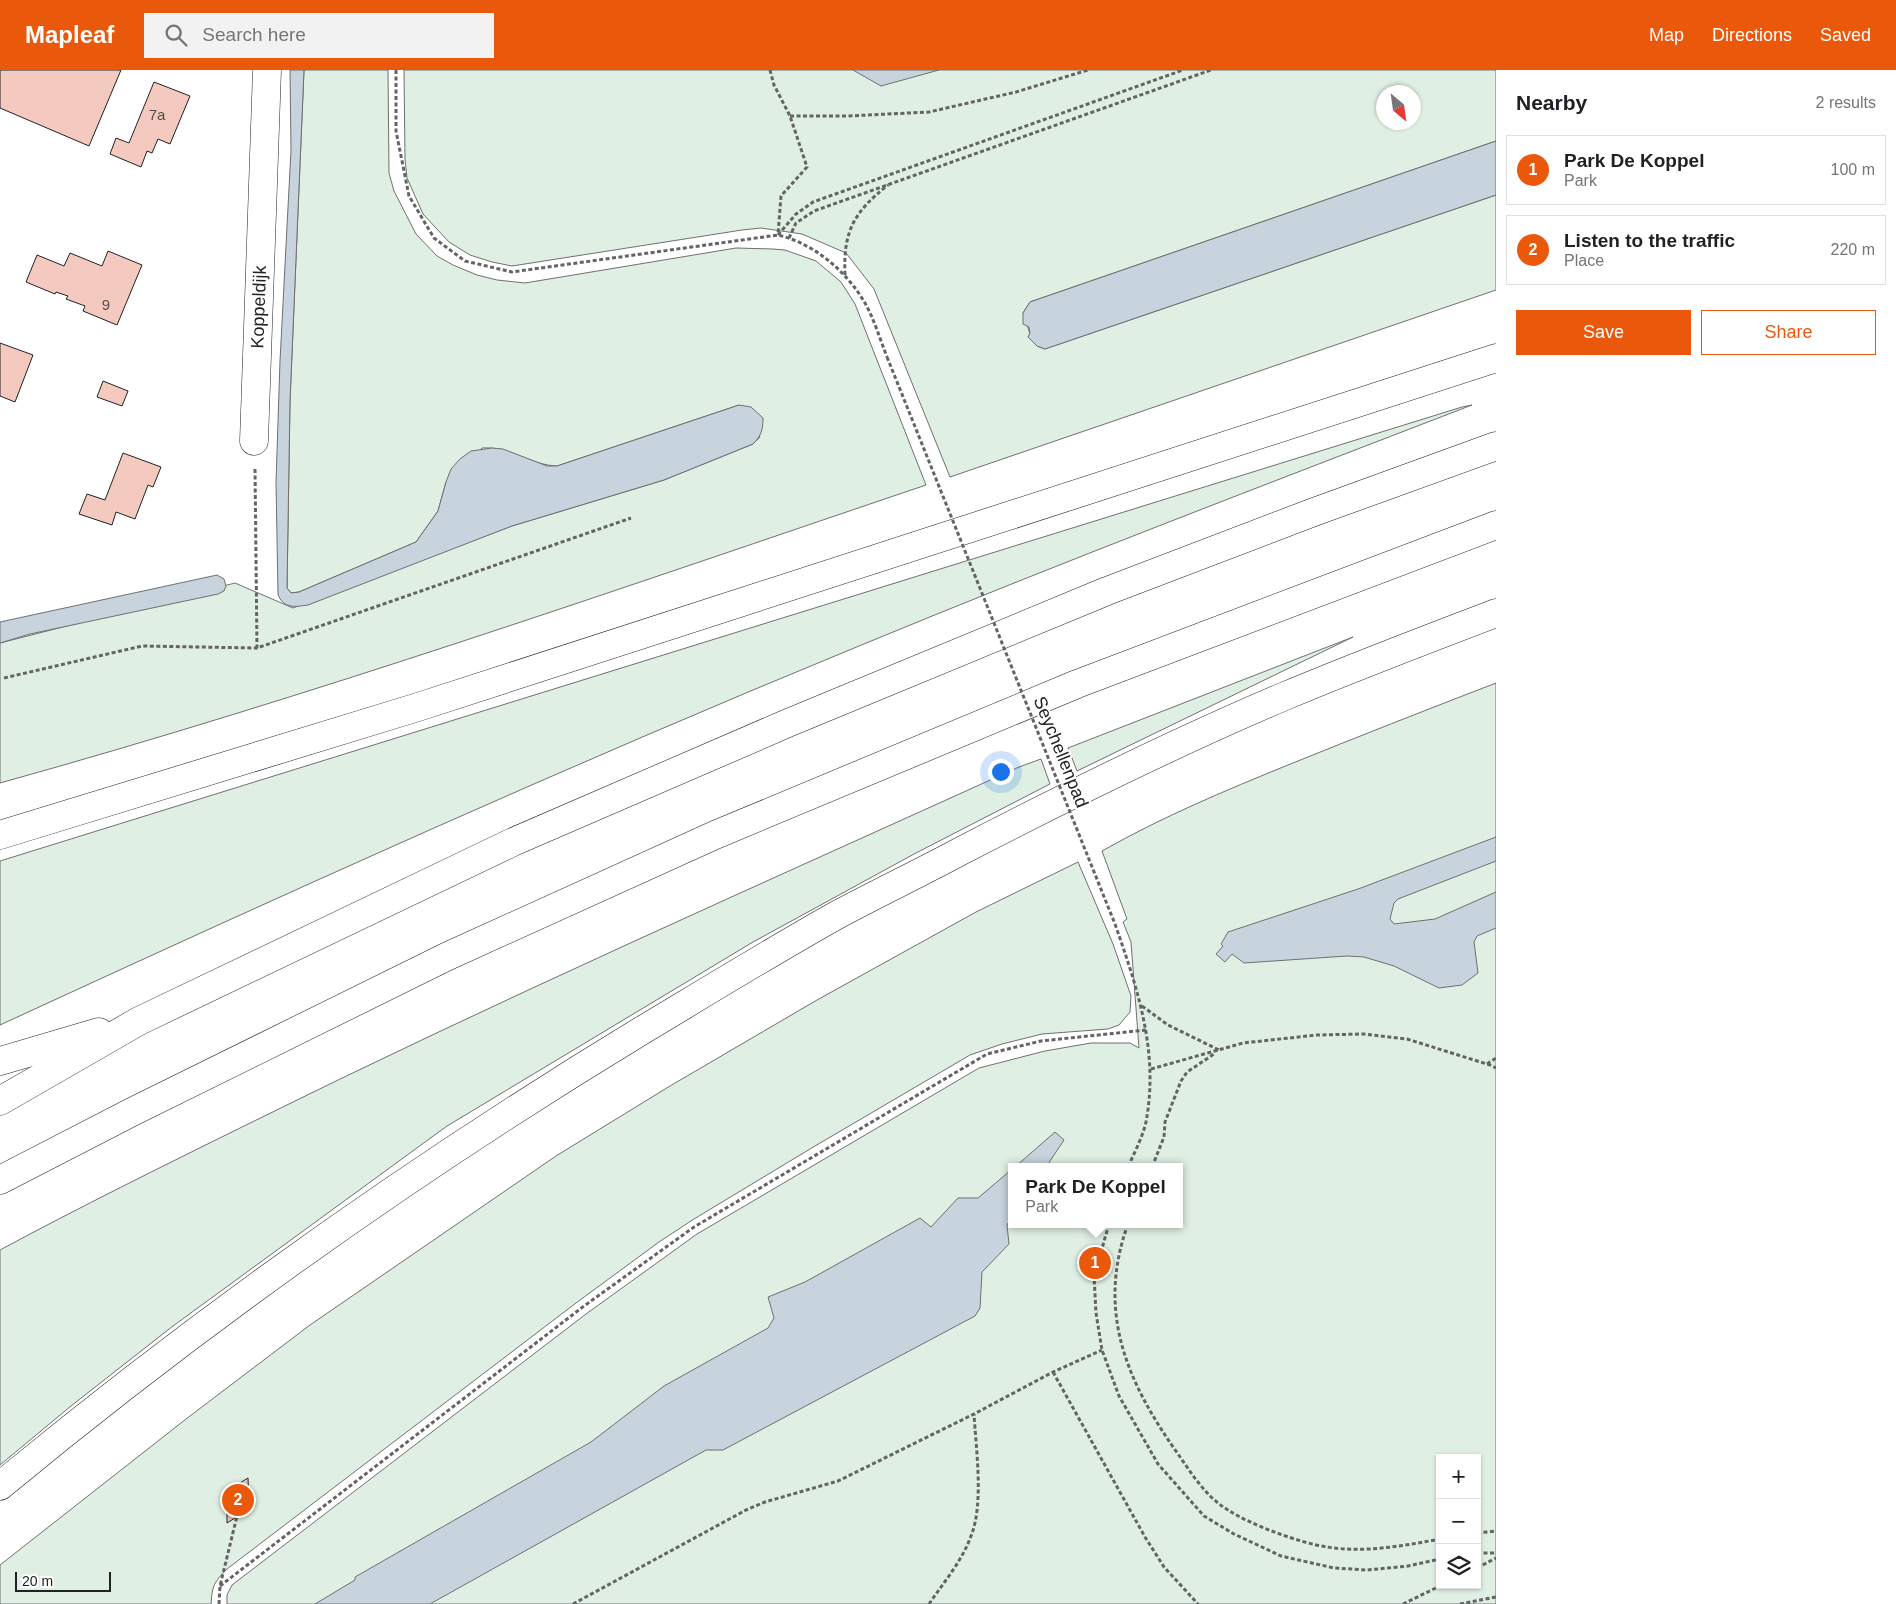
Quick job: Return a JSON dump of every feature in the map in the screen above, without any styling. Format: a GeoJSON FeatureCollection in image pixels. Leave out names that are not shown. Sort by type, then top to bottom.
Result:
{"type":"FeatureCollection","features":[{"type":"Feature","properties":{"kind":"main road","name":"Koppeldijk"},"geometry":{"type":"LineString","coordinates":[[254,441],[267,70]]}},
{"type":"Feature","properties":{"kind":"main road"},"geometry":{"type":"LineString","coordinates":[[0,835],[437,701],[1496,358]]}},
{"type":"Feature","properties":{"kind":"main road"},"geometry":{"type":"LineString","coordinates":[[0,1101],[139,1021],[513,842],[788,722],[1107,591],[1314,512],[1496,446]]}},
{"type":"Feature","properties":{"kind":"main road"},"geometry":{"type":"LineString","coordinates":[[0,1180],[134,1110],[603,884],[715,835],[1077,684],[1496,525]]}},
{"type":"Feature","properties":{"kind":"main road"},"geometry":{"type":"LineString","coordinates":[[0,1486],[64,1432],[165,1355],[369,1207],[542,1091],[738,972],[838,915],[1047,807],[1147,758],[1283,697],[1496,613]]}},
{"type":"Feature","properties":{"kind":"main road"},"geometry":{"type":"LineString","coordinates":[[0,1061],[139,1021]]}},
{"type":"Feature","properties":{"kind":"path"},"geometry":{"type":"LineString","coordinates":[[396,70],[396,131],[409,196],[434,238],[466,261],[512,272],[778,235],[796,214],[813,202],[1183,70]]}},
{"type":"Feature","properties":{"kind":"path"},"geometry":{"type":"LineString","coordinates":[[770,70],[774,86],[790,116],[807,167],[782,196],[778,235]]}},
{"type":"Feature","properties":{"kind":"path"},"geometry":{"type":"LineString","coordinates":[[790,116],[848,116],[929,112],[1016,92],[1088,70]]}},
{"type":"Feature","properties":{"kind":"path"},"geometry":{"type":"LineString","coordinates":[[789,238],[796,223],[814,211],[1211,70]]}},
{"type":"Feature","properties":{"kind":"path"},"geometry":{"type":"LineString","coordinates":[[845,276],[845,243],[855,218],[871,198],[892,182]]}},
{"type":"Feature","properties":{"kind":"path","name":"Seychellenpad"},"geometry":{"type":"LineString","coordinates":[[778,235],[808,246],[833,264],[845,276],[865,303],[1115,924],[1142,1006],[1151,1069],[1147,1118],[1130,1163]]}},
{"type":"Feature","properties":{"kind":"path"},"geometry":{"type":"LineString","coordinates":[[254,441],[257,648]]}},
{"type":"Feature","properties":{"kind":"path"},"geometry":{"type":"LineString","coordinates":[[4,678],[142,646],[257,648],[631,518]]}},
{"type":"Feature","properties":{"kind":"path"},"geometry":{"type":"LineString","coordinates":[[1142,1006],[1168,1025],[1219,1050]]}},
{"type":"Feature","properties":{"kind":"path"},"geometry":{"type":"LineString","coordinates":[[220,1586],[584,1306],[694,1227],[987,1054],[1041,1040],[1146,1030]]}},
{"type":"Feature","properties":{"kind":"path"},"geometry":{"type":"LineString","coordinates":[[1151,1069],[1243,1043],[1317,1035],[1364,1034],[1408,1039],[1496,1068]]}},
{"type":"Feature","properties":{"kind":"path"},"geometry":{"type":"LineString","coordinates":[[1154,1163],[1164,1137],[1165,1122],[1181,1080],[1187,1072],[1219,1050]]}},
{"type":"Feature","properties":{"kind":"path"},"geometry":{"type":"LineString","coordinates":[[1487,1064],[1496,1058]]}},
{"type":"Feature","properties":{"kind":"path"},"geometry":{"type":"LineString","coordinates":[[1108,1228],[1094,1276],[1096,1314],[1102,1350],[1119,1396],[1158,1464],[1204,1516],[1234,1534],[1281,1556],[1334,1568],[1367,1570],[1408,1566],[1436,1560]]}},
{"type":"Feature","properties":{"kind":"path"},"geometry":{"type":"LineString","coordinates":[[1127,1228],[1117,1267],[1115,1307],[1120,1341],[1136,1386],[1157,1423],[1205,1491],[1227,1510],[1259,1526],[1326,1547],[1360,1550],[1436,1540]]}},
{"type":"Feature","properties":{"kind":"path"},"geometry":{"type":"LineString","coordinates":[[573,1604],[746,1510],[771,1500],[838,1481],[974,1414],[1053,1372],[1102,1350]]}},
{"type":"Feature","properties":{"kind":"path"},"geometry":{"type":"LineString","coordinates":[[1053,1372],[1145,1537],[1164,1567],[1198,1604]]}},
{"type":"Feature","properties":{"kind":"path"},"geometry":{"type":"LineString","coordinates":[[929,1604],[960,1558],[972,1535],[978,1494],[974,1414]]}},
{"type":"Feature","properties":{"kind":"path"},"geometry":{"type":"LineString","coordinates":[[219,1604],[220,1586],[237,1516]]}},
{"type":"Feature","properties":{"kind":"path"},"geometry":{"type":"LineString","coordinates":[[1481,1533],[1496,1531]]}},
{"type":"Feature","properties":{"kind":"path"},"geometry":{"type":"LineString","coordinates":[[1481,1554],[1496,1553]]}},
{"type":"Feature","properties":{"kind":"path"},"geometry":{"type":"LineString","coordinates":[[1481,1566],[1496,1558]]}},
{"type":"Feature","properties":{"kind":"path"},"geometry":{"type":"LineString","coordinates":[[1404,1604],[1436,1588]]}},
{"type":"Feature","properties":{"kind":"path"},"geometry":{"type":"LineString","coordinates":[[1460,1604],[1496,1597]]}},
{"type":"Feature","properties":{"kind":"green space"},"geometry":{"type":"Polygon","coordinates":[[[304,70],[388,70],[389,173],[394,191],[416,234],[437,256],[477,275],[497,280],[525,283],[736,248],[785,250],[816,261],[841,282],[855,304],[926,485],[350,678],[0,783],[0,643],[235,583],[293,608],[512,526],[664,480],[753,444],[760,437],[739,405],[557,466],[547,465],[501,450],[482,448],[446,482],[438,511],[416,542],[299,592],[291,593],[287,588],[290,401],[304,70]]]}},
{"type":"Feature","properties":{"kind":"green space"},"geometry":{"type":"Polygon","coordinates":[[[404,70],[1496,70],[1496,141],[1030,302],[1023,313],[1030,334],[1028,337],[1037,346],[1045,349],[1496,195],[1496,290],[950,477],[874,289],[846,253],[802,234],[761,228],[512,266],[470,255],[449,242],[423,214],[407,178],[404,70]]]}},
{"type":"Feature","properties":{"kind":"green space"},"geometry":{"type":"Polygon","coordinates":[[[1472,405],[1088,554],[750,691],[427,831],[0,1025],[0,861],[1472,405]]]}},
{"type":"Feature","properties":{"kind":"green space"},"geometry":{"type":"Polygon","coordinates":[[[1353,637],[1077,771],[1068,748],[1353,637]]]}},
{"type":"Feature","properties":{"kind":"green space"},"geometry":{"type":"Polygon","coordinates":[[[1496,683],[1496,1604],[227,1604],[227,1595],[232,1585],[586,1314],[697,1234],[979,1068],[1045,1051],[1091,1043],[1130,1043],[1139,1048],[1131,942],[1123,922],[1127,919],[1102,851],[1147,827],[1217,795],[1496,683]]]}},
{"type":"Feature","properties":{"kind":"green space"},"geometry":{"type":"Polygon","coordinates":[[[1041,759],[1050,784],[914,854],[753,942],[447,1126],[173,1326],[71,1406],[0,1465],[0,1250],[181,1157],[532,988],[1019,767],[1041,759]]]}},
{"type":"Feature","properties":{"kind":"green space"},"geometry":{"type":"Polygon","coordinates":[[[1078,862],[1113,944],[1131,996],[1130,1012],[1119,1025],[1108,1029],[1042,1034],[1002,1044],[970,1055],[694,1219],[659,1242],[576,1303],[227,1569],[214,1585],[211,1604],[0,1604],[0,1565],[186,1419],[310,1325],[556,1156],[670,1086],[817,1000],[976,912],[1078,862]]]}},
{"type":"Feature","properties":{"kind":"shaded area"},"geometry":{"type":"Polygon","coordinates":[[[290,70],[304,70],[290,401],[287,588],[291,593],[299,592],[416,542],[438,511],[451,469],[471,451],[492,448],[503,449],[547,466],[557,466],[739,405],[751,407],[763,418],[763,426],[756,441],[753,444],[664,480],[512,526],[308,605],[286,605],[278,594],[276,482],[291,150],[290,70]]]}},
{"type":"Feature","properties":{"kind":"shaded area"},"geometry":{"type":"Polygon","coordinates":[[[853,70],[939,70],[881,86],[853,70]]]}},
{"type":"Feature","properties":{"kind":"shaded area"},"geometry":{"type":"Polygon","coordinates":[[[1496,141],[1496,195],[1045,349],[1037,346],[1028,337],[1030,333],[1029,327],[1023,324],[1023,313],[1030,302],[1496,141]]]}},
{"type":"Feature","properties":{"kind":"shaded area"},"geometry":{"type":"Polygon","coordinates":[[[217,575],[224,579],[226,586],[224,591],[218,594],[30,634],[0,643],[0,622],[217,575]]]}},
{"type":"Feature","properties":{"kind":"shaded area"},"geometry":{"type":"Polygon","coordinates":[[[1496,837],[1496,861],[1398,899],[1394,903],[1390,919],[1394,924],[1435,919],[1496,892],[1496,928],[1477,936],[1474,942],[1478,973],[1462,985],[1439,988],[1394,966],[1364,957],[1347,956],[1244,963],[1232,954],[1225,962],[1216,954],[1223,946],[1221,944],[1228,932],[1358,889],[1496,837]]]}},
{"type":"Feature","properties":{"kind":"shaded area"},"geometry":{"type":"Polygon","coordinates":[[[1055,1132],[1064,1140],[1049,1163],[1020,1163],[1055,1132]]]}},
{"type":"Feature","properties":{"kind":"shaded area"},"geometry":{"type":"Polygon","coordinates":[[[1008,1173],[1007,1225],[1009,1244],[982,1272],[980,1308],[975,1316],[723,1450],[706,1450],[430,1604],[315,1604],[355,1580],[355,1577],[591,1442],[664,1386],[768,1328],[774,1318],[768,1297],[805,1282],[920,1218],[931,1227],[958,1198],[978,1198],[1008,1173]]]}},
{"type":"Feature","properties":{"kind":"building"},"geometry":{"type":"Polygon","coordinates":[[[0,70],[121,70],[89,146],[0,108],[0,70]]]}},
{"type":"Feature","properties":{"kind":"building"},"geometry":{"type":"Polygon","coordinates":[[[154,82],[190,96],[170,144],[158,139],[152,153],[147,151],[141,167],[110,154],[116,138],[129,143],[154,82]]]}},
{"type":"Feature","properties":{"kind":"building"},"geometry":{"type":"Polygon","coordinates":[[[108,251],[142,265],[117,325],[83,311],[85,306],[66,299],[68,296],[56,292],[55,294],[26,282],[37,255],[64,266],[70,253],[102,266],[108,251]]]}},
{"type":"Feature","properties":{"kind":"building"},"geometry":{"type":"Polygon","coordinates":[[[0,343],[33,355],[15,402],[0,396],[0,343]]]}},
{"type":"Feature","properties":{"kind":"building"},"geometry":{"type":"Polygon","coordinates":[[[103,381],[128,391],[122,406],[97,397],[103,381]]]}},
{"type":"Feature","properties":{"kind":"building"},"geometry":{"type":"Polygon","coordinates":[[[123,453],[161,467],[153,487],[148,485],[135,519],[116,512],[112,525],[79,514],[87,494],[105,500],[123,453]]]}},
{"type":"Feature","properties":{"kind":"building"},"geometry":{"type":"Polygon","coordinates":[[[248,1478],[249,1509],[227,1523],[227,1491],[248,1478]]]}},
{"type":"Feature","properties":{"kind":"place","name":"Park De Koppel"},"geometry":{"type":"Point","coordinates":[1095,1263]}},
{"type":"Feature","properties":{"kind":"place","name":"Listen to the traffic"},"geometry":{"type":"Point","coordinates":[238,1500]}}]}
